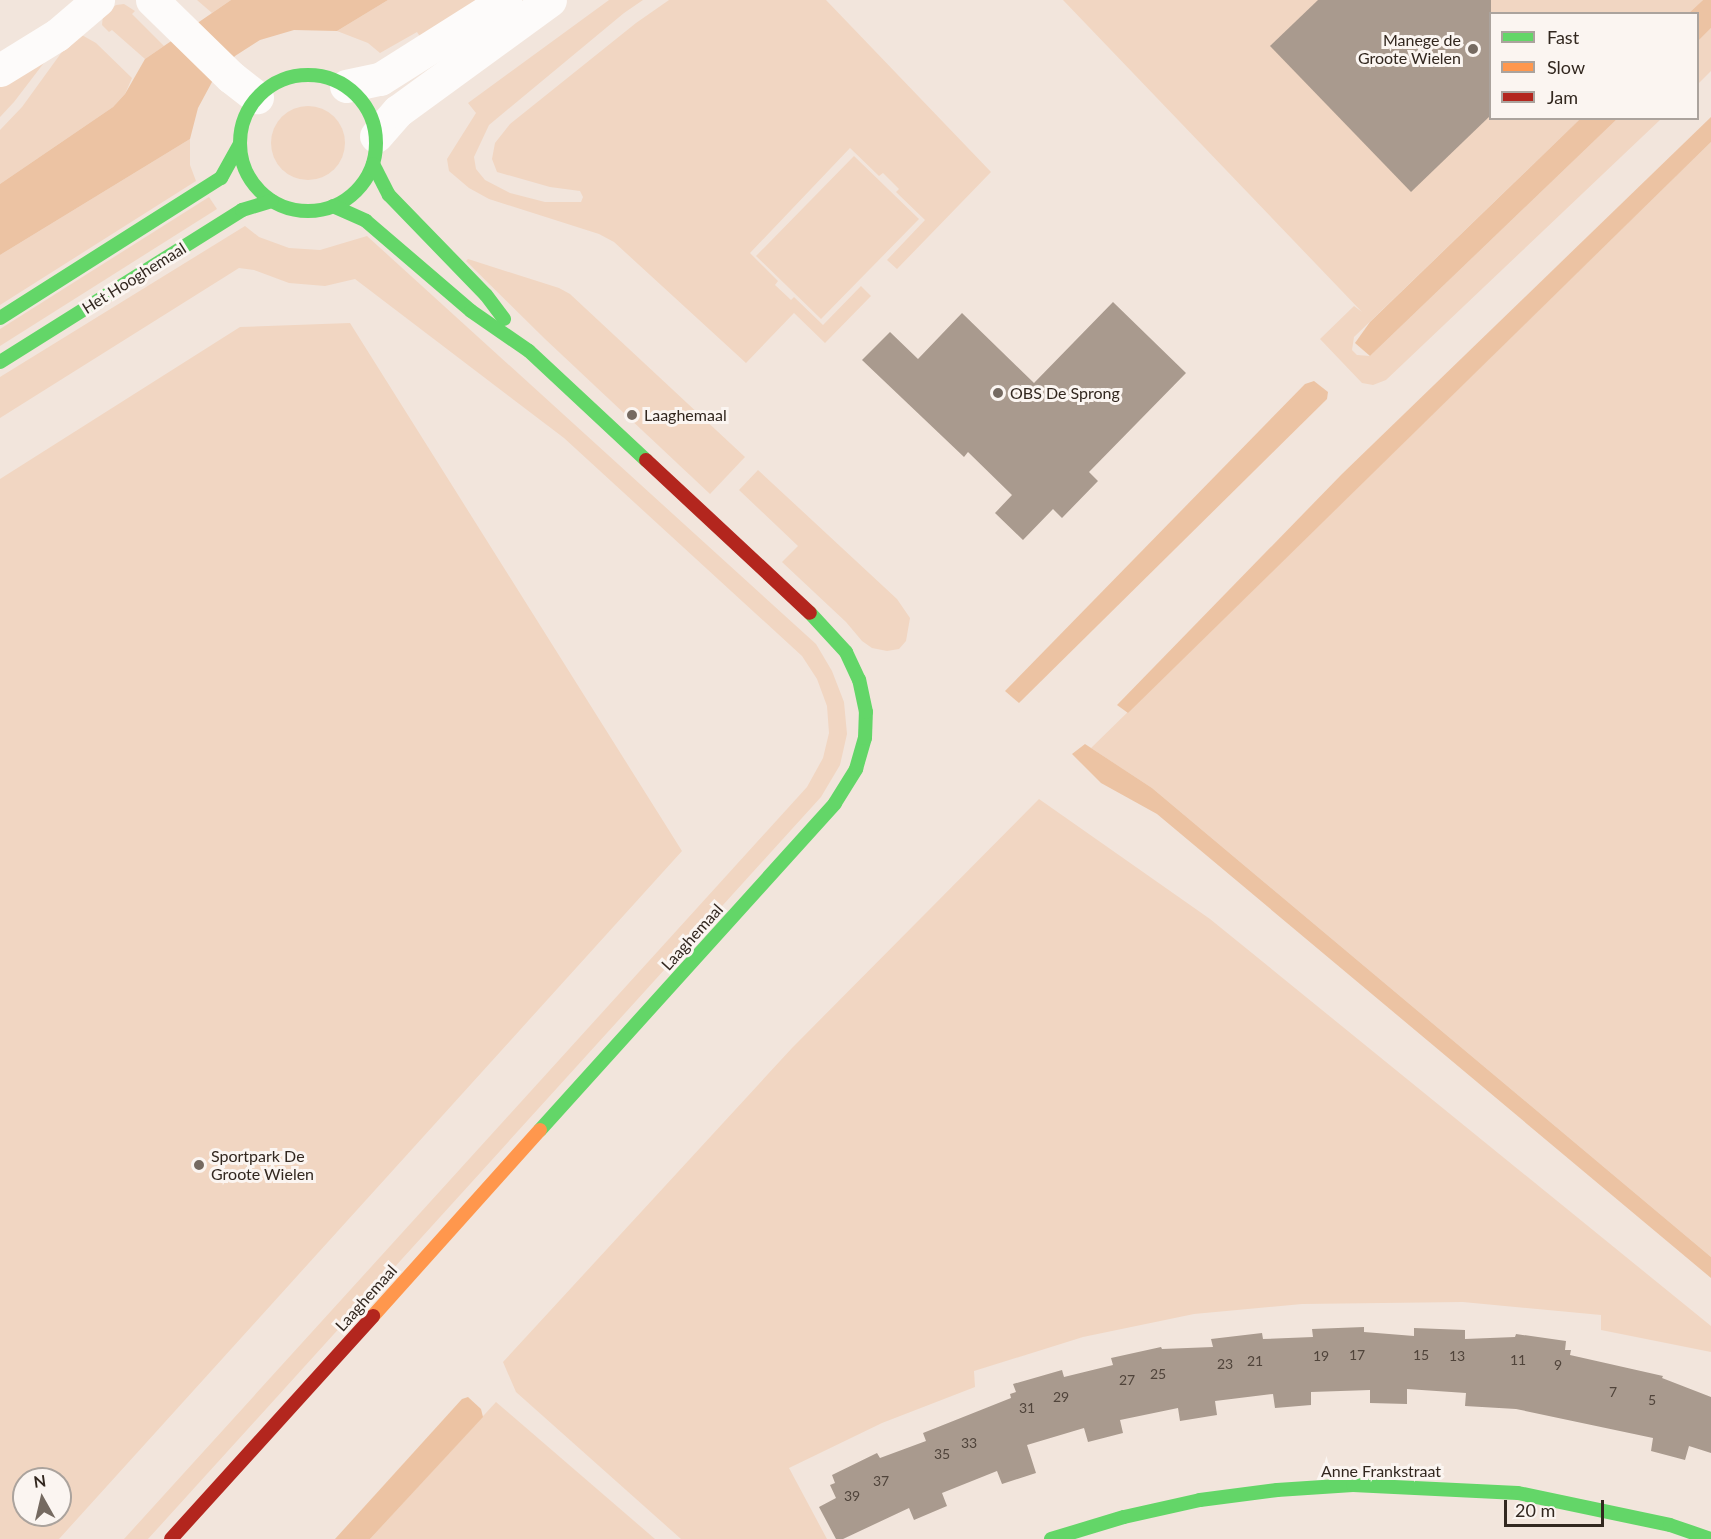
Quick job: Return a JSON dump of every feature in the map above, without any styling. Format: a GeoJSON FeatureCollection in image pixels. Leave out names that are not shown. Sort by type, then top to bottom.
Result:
{"type":"FeatureCollection","features":[{"type":"Feature","properties":{"kind":"street"},"geometry":{"type":"LineString","coordinates":[[152,0],[231,77],[257,97]]}},
{"type":"Feature","properties":{"kind":"street"},"geometry":{"type":"LineString","coordinates":[[346,86],[380,79],[505,0]]}},
{"type":"Feature","properties":{"kind":"street"},"geometry":{"type":"LineString","coordinates":[[239,146],[249,178],[272,201],[302,211],[333,206],[358,190],[374,150],[398,111],[550,0]]}},
{"type":"Feature","properties":{"kind":"street"},"geometry":{"type":"LineString","coordinates":[[0,70],[57,34],[87,3]]}},
{"type":"Feature","properties":{"kind":"street"},"geometry":{"type":"LineString","coordinates":[[0,318],[221,178],[239,146],[243,120],[257,97],[272,84],[290,77],[309,74],[328,77],[346,86],[361,99],[371,117],[374,150]]}},
{"type":"Feature","properties":{"kind":"street","name":"Laaghemaal"},"geometry":{"type":"LineString","coordinates":[[374,150],[389,195],[486,295],[529,351]]}},
{"type":"Feature","properties":{"kind":"street","name":"Het Hooghemaal"},"geometry":{"type":"LineString","coordinates":[[0,363],[242,210],[272,201]]}},
{"type":"Feature","properties":{"kind":"street","name":"Laaghemaal"},"geometry":{"type":"LineString","coordinates":[[171,1539],[835,803],[856,769],[865,738],[866,712],[860,680],[846,652],[824,626],[529,351],[471,311],[366,221],[333,206]]}},
{"type":"Feature","properties":{"kind":"street","name":"Anne Frankstraat"},"geometry":{"type":"LineString","coordinates":[[1052,1539],[1124,1517],[1200,1500],[1277,1490],[1353,1485],[1431,1486],[1518,1493],[1639,1517],[1711,1539]]}},
{"type":"Feature","properties":{"kind":"shaded area"},"geometry":{"type":"Polygon","coordinates":[[[197,0],[231,0],[212,13],[197,0]]]}},
{"type":"Feature","properties":{"kind":"shaded area"},"geometry":{"type":"Polygon","coordinates":[[[231,0],[388,0],[337,31],[294,30],[260,40],[235,56],[212,82],[198,108],[190,139],[0,255],[0,184],[113,107],[125,94],[145,59],[231,0]]]}},
{"type":"Feature","properties":{"kind":"shaded area"},"geometry":{"type":"Polygon","coordinates":[[[388,0],[487,0],[423,41],[417,32],[380,53],[368,43],[337,31],[388,0]]]}},
{"type":"Feature","properties":{"kind":"shaded area"},"geometry":{"type":"Polygon","coordinates":[[[609,0],[643,0],[624,13],[489,125],[474,157],[476,169],[485,180],[510,193],[545,202],[581,202],[583,197],[580,191],[550,187],[497,172],[492,159],[495,143],[510,124],[636,23],[669,0],[826,0],[991,172],[897,269],[887,260],[925,220],[896,192],[899,189],[883,173],[879,176],[850,148],[750,253],[778,281],[775,285],[791,300],[794,297],[823,325],[861,286],[871,296],[825,343],[794,313],[746,363],[614,242],[599,234],[489,199],[469,188],[449,171],[447,159],[476,113],[468,103],[609,0]]]}},
{"type":"Feature","properties":{"kind":"shaded area"},"geometry":{"type":"Polygon","coordinates":[[[1063,0],[1703,0],[1690,12],[1489,12],[1489,120],[1579,120],[1354,337],[1352,350],[1357,355],[1370,356],[1616,120],[1660,120],[1386,380],[1373,385],[1362,383],[1320,339],[1354,306],[1362,312],[1063,0]]]}},
{"type":"Feature","properties":{"kind":"shaded area"},"geometry":{"type":"Polygon","coordinates":[[[1703,0],[1711,0],[1711,28],[1699,40],[1699,12],[1690,12],[1703,0]]]}},
{"type":"Feature","properties":{"kind":"shaded area"},"geometry":{"type":"Polygon","coordinates":[[[124,4],[135,11],[132,14],[164,46],[145,59],[112,30],[109,32],[102,25],[103,15],[116,5],[124,4]]]}},
{"type":"Feature","properties":{"kind":"shaded area"},"geometry":{"type":"Polygon","coordinates":[[[1711,28],[1711,71],[1699,83],[1699,40],[1711,28]]]}},
{"type":"Feature","properties":{"kind":"shaded area"},"geometry":{"type":"Polygon","coordinates":[[[80,34],[96,43],[132,78],[125,94],[113,107],[0,184],[0,130],[22,107],[72,38],[80,34]]]}},
{"type":"Feature","properties":{"kind":"shaded area"},"geometry":{"type":"Polygon","coordinates":[[[53,51],[14,102],[0,117],[0,82],[53,51]]]}},
{"type":"Feature","properties":{"kind":"shaded area"},"geometry":{"type":"Polygon","coordinates":[[[301,106],[315,106],[329,112],[339,122],[345,136],[343,157],[329,174],[315,180],[301,180],[287,174],[277,164],[271,150],[271,136],[277,122],[287,112],[301,106]]]}},
{"type":"Feature","properties":{"kind":"shaded area"},"geometry":{"type":"Polygon","coordinates":[[[1711,117],[1711,142],[1128,713],[1117,705],[1342,474],[1711,117]]]}},
{"type":"Feature","properties":{"kind":"shaded area"},"geometry":{"type":"Polygon","coordinates":[[[1579,120],[1616,120],[1370,356],[1355,343],[1370,322],[1579,120]]]}},
{"type":"Feature","properties":{"kind":"shaded area"},"geometry":{"type":"Polygon","coordinates":[[[190,139],[190,165],[196,181],[0,305],[0,255],[190,139]]]}},
{"type":"Feature","properties":{"kind":"shaded area"},"geometry":{"type":"Polygon","coordinates":[[[1711,142],[1711,1257],[1152,788],[1091,748],[1711,142]]]}},
{"type":"Feature","properties":{"kind":"shaded area"},"geometry":{"type":"Polygon","coordinates":[[[854,156],[919,219],[821,319],[756,256],[854,156]]]}},
{"type":"Feature","properties":{"kind":"shaded area"},"geometry":{"type":"Polygon","coordinates":[[[209,197],[217,209],[0,346],[0,329],[209,197]]]}},
{"type":"Feature","properties":{"kind":"shaded area"},"geometry":{"type":"Polygon","coordinates":[[[245,226],[259,237],[289,248],[320,250],[367,236],[816,644],[832,671],[844,702],[847,734],[840,765],[821,797],[148,1539],[124,1539],[807,787],[823,758],[829,733],[827,706],[817,679],[802,656],[564,438],[355,279],[325,286],[289,283],[254,270],[239,268],[0,418],[0,377],[245,226]]]}},
{"type":"Feature","properties":{"kind":"shaded area"},"geometry":{"type":"Polygon","coordinates":[[[468,259],[559,288],[570,294],[745,457],[710,494],[544,338],[466,261],[468,259]]]}},
{"type":"Feature","properties":{"kind":"shaded area","name":"Sportpark De Groote Wielen"},"geometry":{"type":"Polygon","coordinates":[[[350,323],[682,851],[72,1525],[72,1467],[12,1467],[12,1527],[70,1527],[59,1539],[0,1539],[0,479],[240,327],[350,323]]]}},
{"type":"Feature","properties":{"kind":"shaded area"},"geometry":{"type":"Polygon","coordinates":[[[1314,381],[1328,392],[1327,399],[1019,703],[1005,691],[1305,384],[1314,381]]]}},
{"type":"Feature","properties":{"kind":"shaded area"},"geometry":{"type":"Polygon","coordinates":[[[758,470],[897,599],[910,618],[906,641],[899,649],[887,651],[872,648],[862,641],[846,622],[782,562],[798,546],[739,490],[758,470]]]}},
{"type":"Feature","properties":{"kind":"shaded area"},"geometry":{"type":"Polygon","coordinates":[[[1085,744],[1152,788],[1711,1257],[1711,1278],[1157,814],[1101,783],[1072,754],[1085,744]]]}},
{"type":"Feature","properties":{"kind":"shaded area"},"geometry":{"type":"Polygon","coordinates":[[[1039,799],[1210,919],[1711,1326],[1711,1352],[1601,1330],[1601,1315],[1463,1302],[1302,1304],[1194,1314],[1083,1337],[974,1371],[975,1387],[882,1423],[789,1468],[827,1539],[681,1539],[516,1392],[503,1362],[792,1048],[1039,799]]]}},
{"type":"Feature","properties":{"kind":"shaded area"},"geometry":{"type":"Polygon","coordinates":[[[468,1397],[481,1409],[483,1417],[370,1539],[335,1539],[462,1399],[468,1397]]]}},
{"type":"Feature","properties":{"kind":"shaded area"},"geometry":{"type":"Polygon","coordinates":[[[496,1402],[655,1539],[370,1539],[496,1402]]]}},
{"type":"Feature","properties":{"kind":"building"},"geometry":{"type":"Polygon","coordinates":[[[1318,0],[1491,0],[1489,117],[1411,192],[1270,46],[1318,0]]]}},
{"type":"Feature","properties":{"kind":"building"},"geometry":{"type":"Polygon","coordinates":[[[1113,302],[1186,373],[1089,472],[1098,481],[1062,518],[1053,509],[1023,540],[995,513],[1012,495],[968,452],[964,457],[862,360],[890,332],[918,359],[962,313],[1034,383],[1113,302]]]}},
{"type":"Feature","properties":{"kind":"building"},"geometry":{"type":"Polygon","coordinates":[[[1364,1327],[1364,1332],[1414,1336],[1414,1328],[1465,1330],[1465,1339],[1515,1337],[1516,1334],[1566,1341],[1565,1350],[1571,1350],[1570,1355],[1663,1376],[1662,1378],[1711,1397],[1711,1453],[1689,1446],[1685,1460],[1651,1451],[1653,1438],[1516,1409],[1465,1406],[1466,1393],[1407,1389],[1407,1404],[1370,1403],[1370,1390],[1311,1392],[1311,1405],[1275,1408],[1273,1394],[1215,1401],[1217,1415],[1180,1421],[1178,1408],[1120,1420],[1123,1433],[1088,1442],[1084,1428],[1027,1445],[1036,1473],[1002,1484],[997,1471],[942,1493],[947,1506],[914,1520],[909,1508],[843,1539],[836,1539],[819,1507],[836,1498],[830,1485],[835,1483],[832,1475],[877,1453],[880,1458],[926,1441],[923,1433],[1011,1398],[1010,1394],[1016,1392],[1013,1384],[1062,1370],[1064,1377],[1113,1365],[1111,1358],[1161,1347],[1162,1349],[1213,1347],[1211,1339],[1262,1333],[1263,1339],[1313,1337],[1312,1329],[1364,1327]]]}},
{"type":"Feature","properties":{"kind":"traffic: fast"},"geometry":{"type":"LineString","coordinates":[[308,75],[334,80],[346,86],[356,95],[365,105],[371,117],[376,143],[371,169],[365,181],[356,191],[346,200],[334,206],[308,211],[282,206],[270,200],[260,191],[251,181],[245,169],[240,143],[245,117],[251,105],[260,95],[270,86],[282,80],[308,75]]}},
{"type":"Feature","properties":{"kind":"traffic: fast"},"geometry":{"type":"LineString","coordinates":[[0,318],[221,178],[239,146]]}},
{"type":"Feature","properties":{"kind":"traffic: fast"},"geometry":{"type":"LineString","coordinates":[[373,164],[389,195],[486,295],[504,319]]}},
{"type":"Feature","properties":{"kind":"traffic: fast"},"geometry":{"type":"LineString","coordinates":[[0,362],[242,210],[272,201]]}},
{"type":"Feature","properties":{"kind":"traffic: fast"},"geometry":{"type":"LineString","coordinates":[[333,206],[366,221],[471,311],[529,351],[646,460]]}},
{"type":"Feature","properties":{"kind":"traffic: fast"},"geometry":{"type":"LineString","coordinates":[[540,1130],[835,803],[856,769],[865,738],[866,712],[859,680],[846,652],[810,613]]}},
{"type":"Feature","properties":{"kind":"traffic: fast"},"geometry":{"type":"LineString","coordinates":[[1051,1539],[1124,1517],[1200,1500],[1277,1490],[1353,1485],[1518,1493],[1670,1525],[1711,1539]]}},
{"type":"Feature","properties":{"kind":"traffic: slow"},"geometry":{"type":"LineString","coordinates":[[373,1316],[540,1130]]}},
{"type":"Feature","properties":{"kind":"traffic: jam"},"geometry":{"type":"LineString","coordinates":[[646,460],[810,613]]}},
{"type":"Feature","properties":{"kind":"traffic: jam"},"geometry":{"type":"LineString","coordinates":[[171,1539],[373,1316]]}},
{"type":"Feature","properties":{"kind":"place","name":"Manege de Groote Wielen"},"geometry":{"type":"Point","coordinates":[1473,49]}},
{"type":"Feature","properties":{"kind":"place","name":"OBS De Sprong"},"geometry":{"type":"Point","coordinates":[998,393]}},
{"type":"Feature","properties":{"kind":"place","name":"Laaghemaal"},"geometry":{"type":"Point","coordinates":[632,415]}},
{"type":"Feature","properties":{"kind":"place","name":"Sportpark De Groote Wielen"},"geometry":{"type":"Point","coordinates":[199,1165]}}]}
